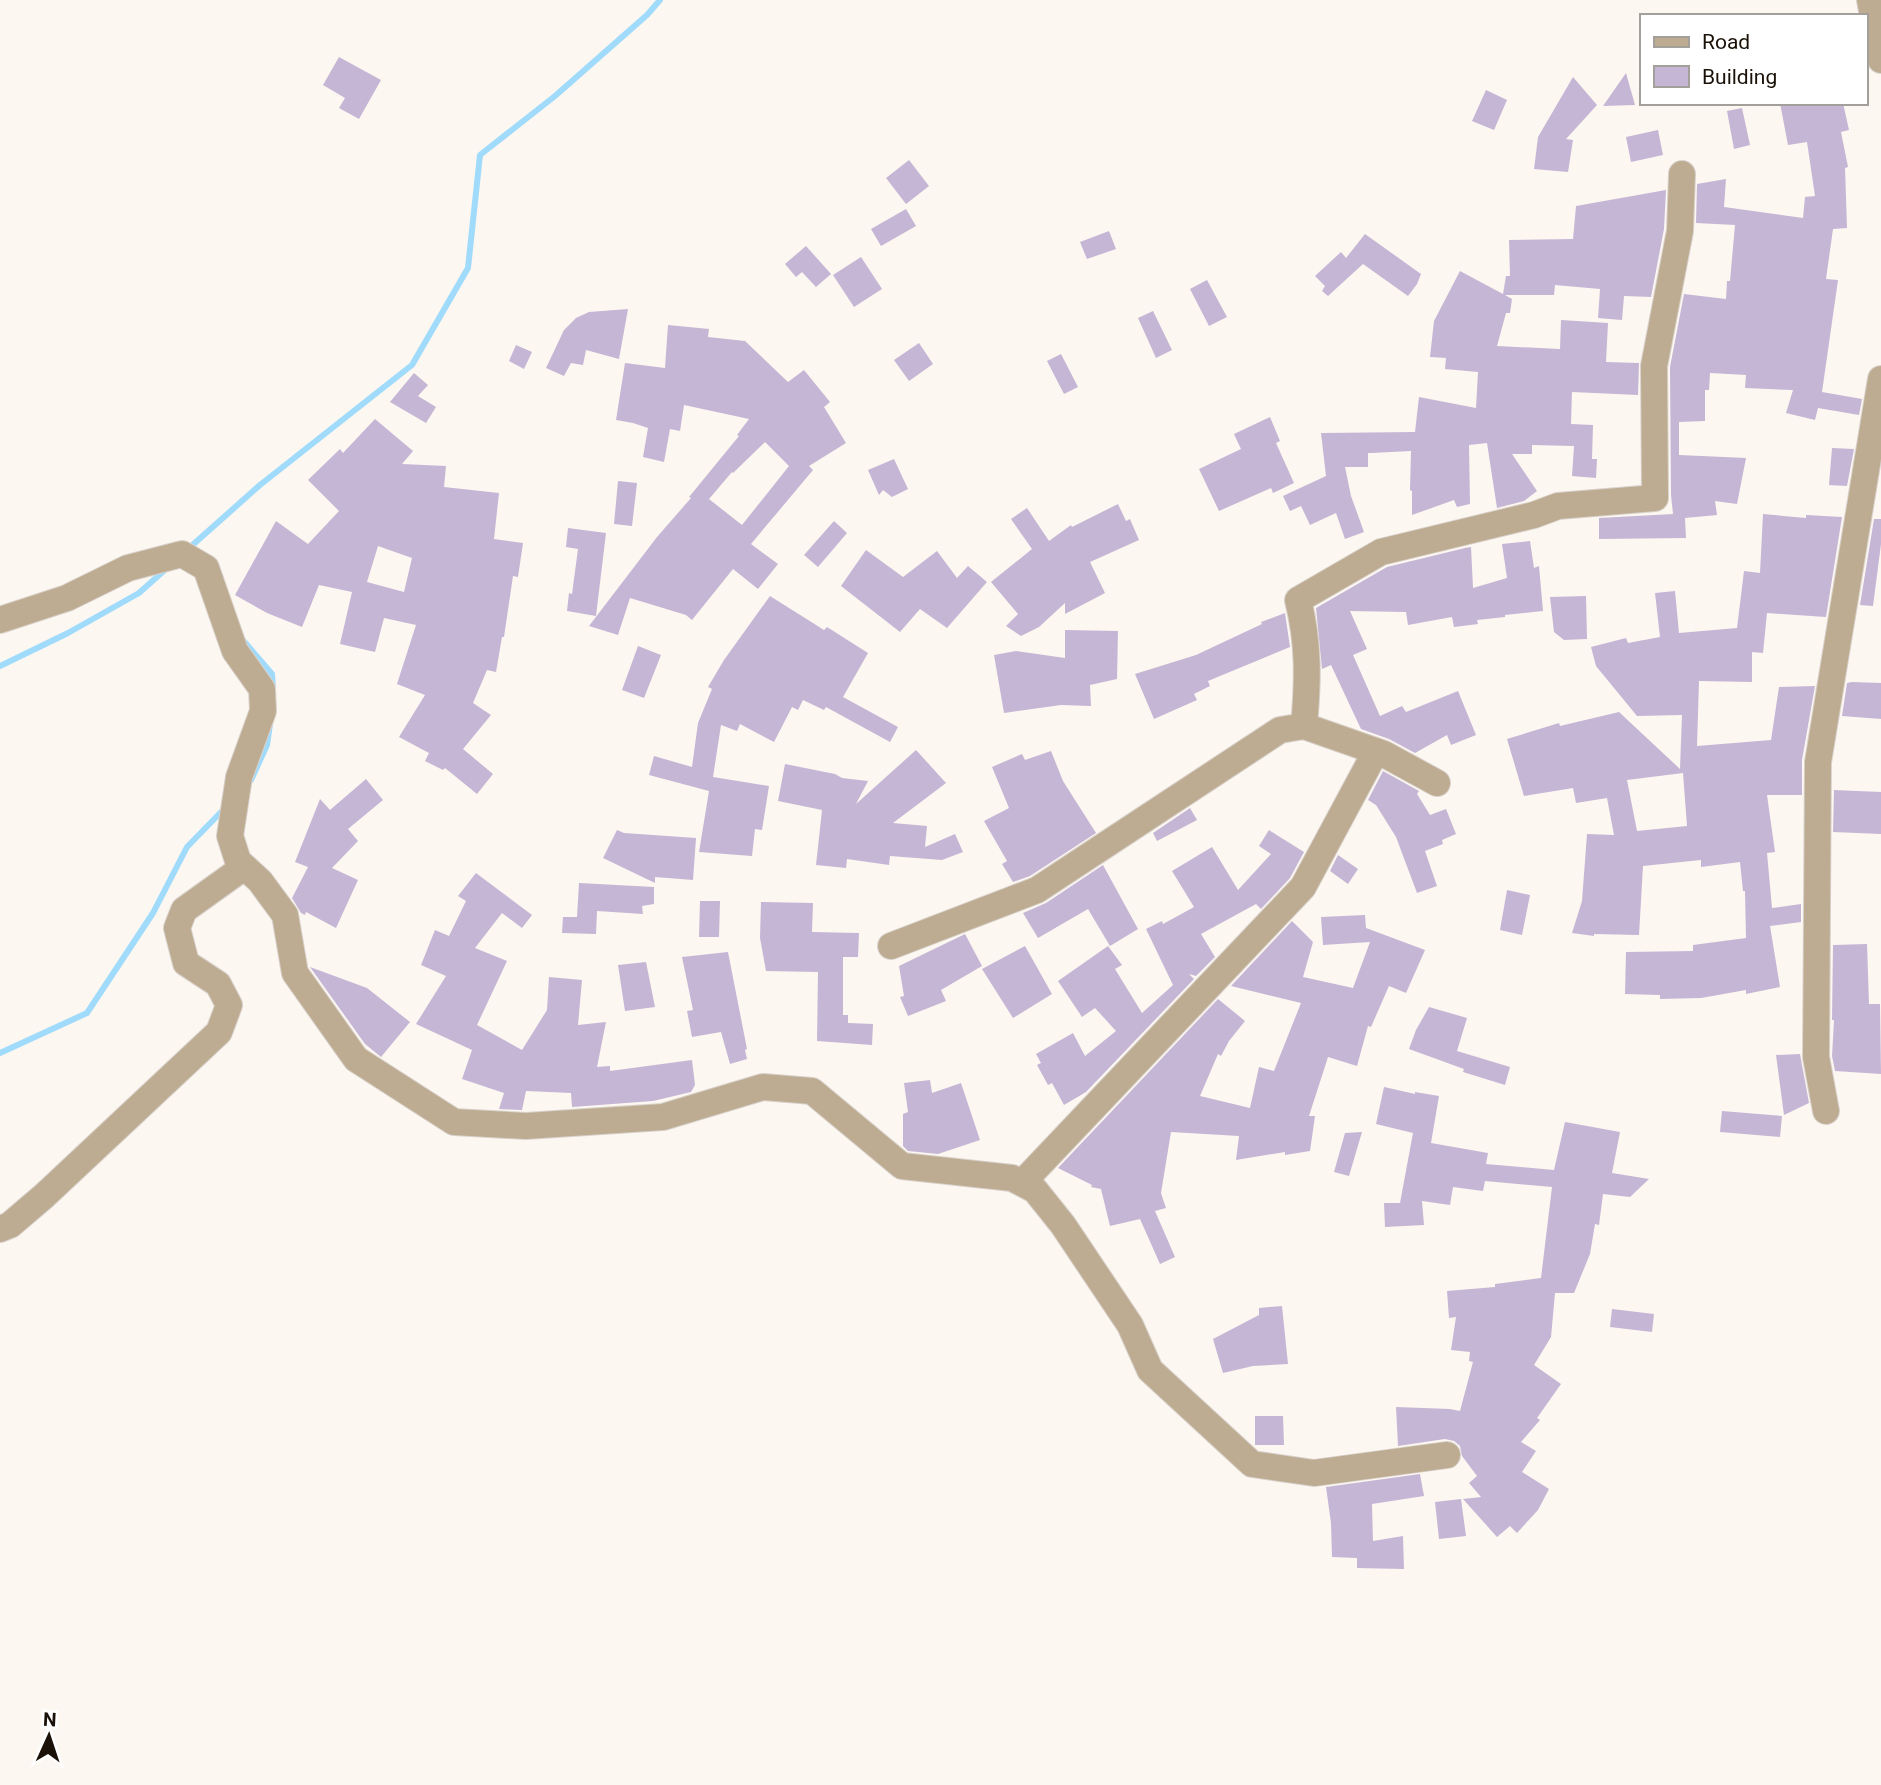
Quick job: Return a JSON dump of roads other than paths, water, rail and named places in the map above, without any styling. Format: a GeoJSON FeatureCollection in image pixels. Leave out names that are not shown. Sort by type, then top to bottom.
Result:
{"type":"FeatureCollection","features":[{"type":"Feature","properties":{"kind":"street"},"geometry":{"type":"LineString","coordinates":[[1870,0],[1881,60]]}},
{"type":"Feature","properties":{"kind":"street"},"geometry":{"type":"LineString","coordinates":[[1304,726],[1308,675],[1306,631],[1298,600],[1381,552],[1534,515],[1558,506],[1655,498],[1654,366],[1680,231],[1682,174]]}},
{"type":"Feature","properties":{"kind":"street"},"geometry":{"type":"LineString","coordinates":[[1826,1111],[1816,1057],[1818,762],[1881,379]]}},
{"type":"Feature","properties":{"kind":"street"},"geometry":{"type":"LineString","coordinates":[[0,620],[67,598],[128,569],[182,554],[206,568],[235,651],[262,690],[263,711],[239,777],[230,836],[238,861],[260,881],[285,915],[295,973],[356,1059],[454,1122],[526,1126],[663,1117],[763,1087],[812,1091],[902,1166],[1012,1178],[1035,1190],[1063,1225],[1130,1325],[1150,1370],[1252,1464],[1314,1473],[1447,1455]]}},
{"type":"Feature","properties":{"kind":"street"},"geometry":{"type":"LineString","coordinates":[[891,946],[1037,890],[1280,730],[1304,726],[1376,751],[1437,783]]}},
{"type":"Feature","properties":{"kind":"street"},"geometry":{"type":"LineString","coordinates":[[1022,1183],[1303,887],[1376,751]]}},
{"type":"Feature","properties":{"kind":"street"},"geometry":{"type":"LineString","coordinates":[[0,1229],[10,1225],[44,1196],[219,1032],[229,1005],[218,984],[186,963],[177,928],[184,910],[244,867]]}},
{"type":"Feature","properties":{"kind":"waterway"},"geometry":{"type":"LineString","coordinates":[[188,549],[260,485],[412,365],[468,268],[480,155],[555,96],[647,15],[660,0]]}},
{"type":"Feature","properties":{"kind":"waterway"},"geometry":{"type":"LineString","coordinates":[[0,666],[68,633],[139,593],[167,568]]}},
{"type":"Feature","properties":{"kind":"waterway"},"geometry":{"type":"LineString","coordinates":[[241,638],[272,674],[273,689]]}},
{"type":"Feature","properties":{"kind":"waterway"},"geometry":{"type":"LineString","coordinates":[[251,780],[267,745],[270,724]]}},
{"type":"Feature","properties":{"kind":"waterway"},"geometry":{"type":"LineString","coordinates":[[0,1053],[87,1013],[153,913],[187,847],[225,808]]}}]}
